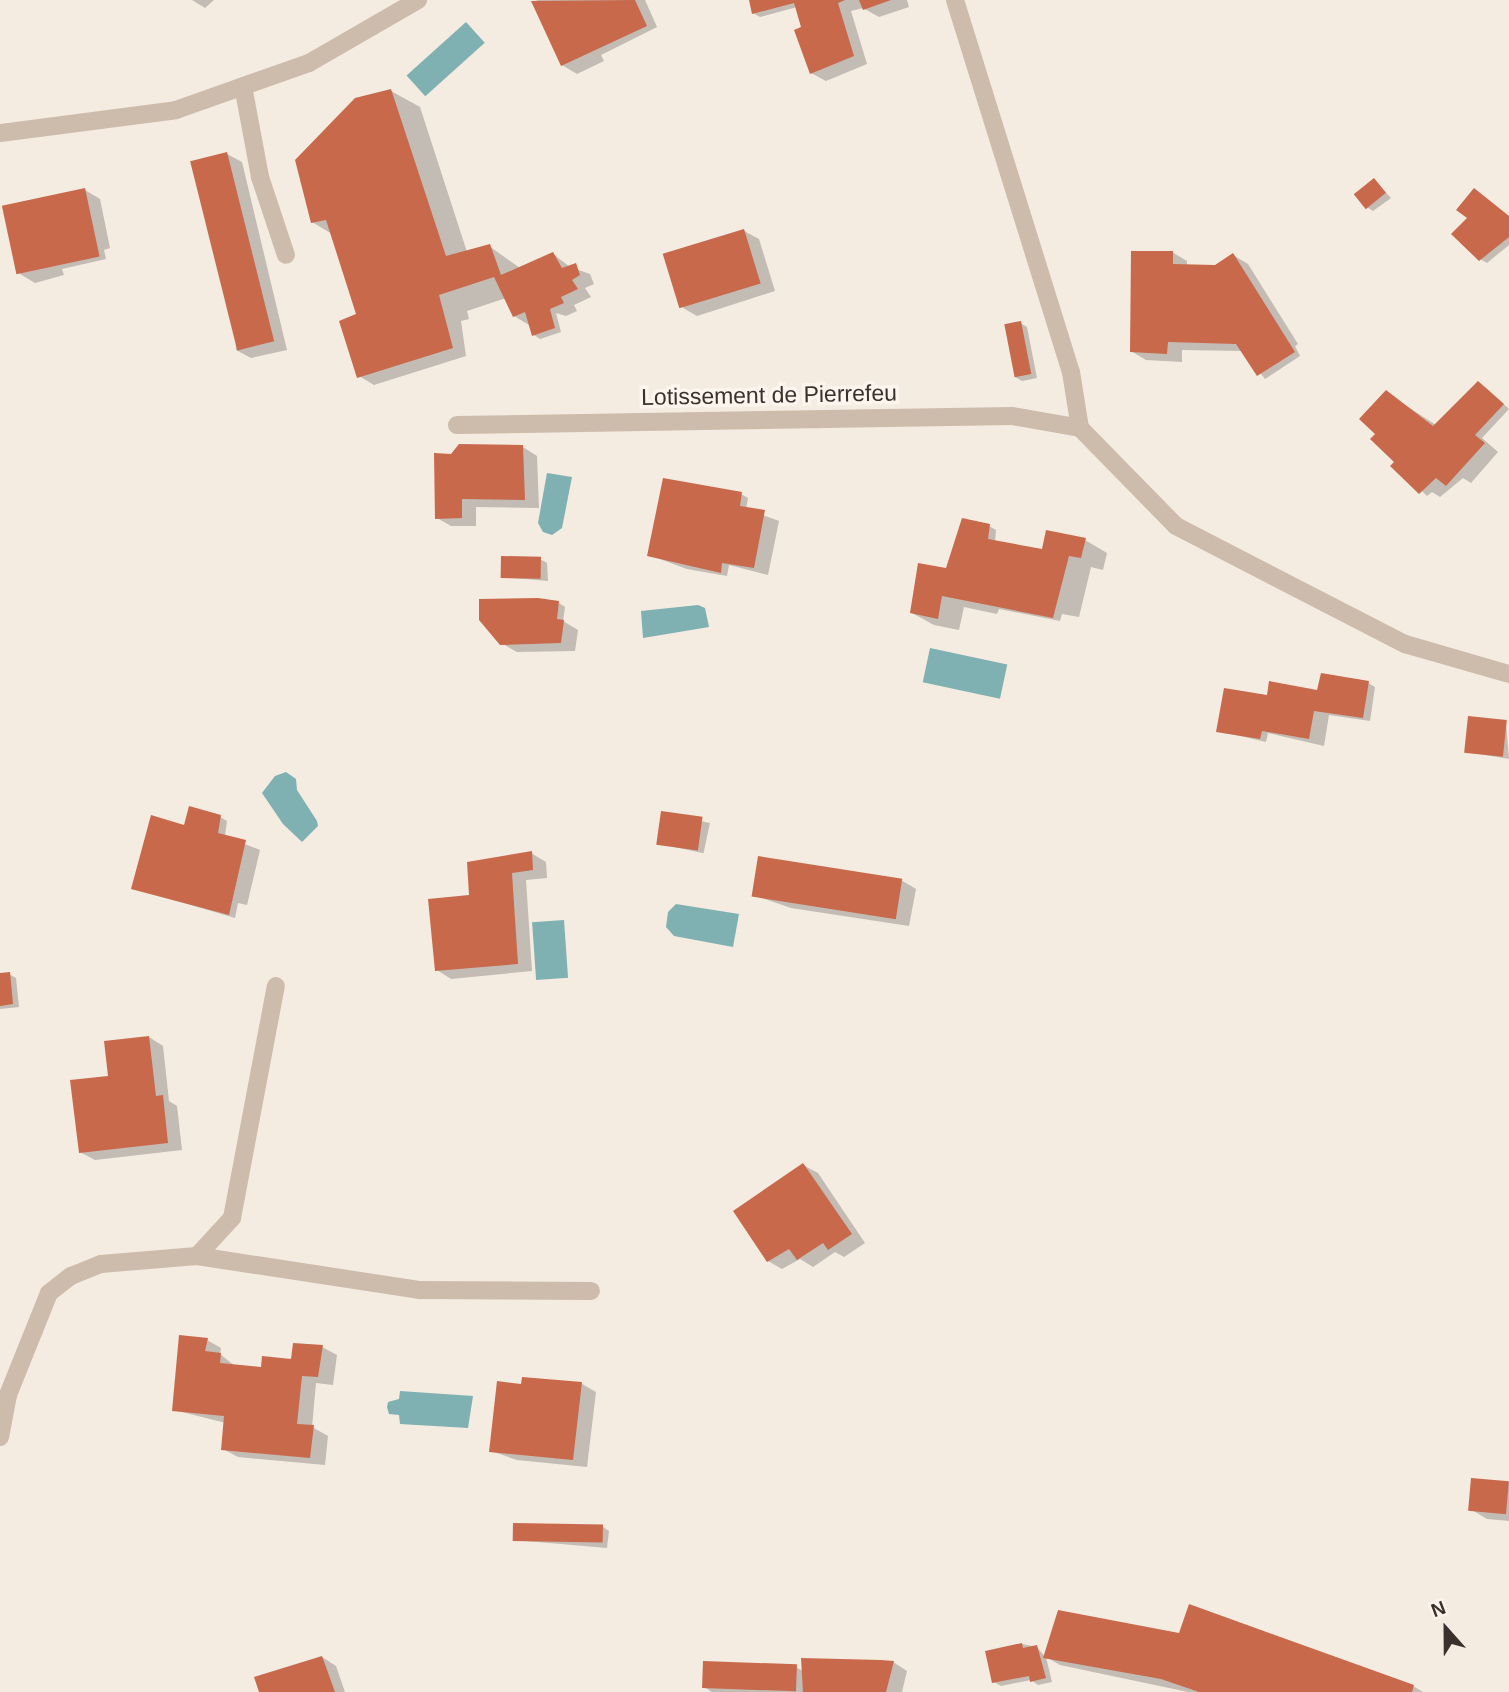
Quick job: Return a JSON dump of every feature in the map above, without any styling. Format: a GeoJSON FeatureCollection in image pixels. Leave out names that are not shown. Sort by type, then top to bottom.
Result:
{"type":"FeatureCollection","features":[{"type":"Feature","properties":{"kind":"street"},"geometry":{"type":"LineString","coordinates":[[0,133],[176,110],[309,63],[418,0]]}},
{"type":"Feature","properties":{"kind":"street"},"geometry":{"type":"LineString","coordinates":[[955,0],[1001,159],[1071,372],[1080,428],[1176,526],[1405,644],[1509,674]]}},
{"type":"Feature","properties":{"kind":"street"},"geometry":{"type":"LineString","coordinates":[[243,86],[260,177],[286,255]]}},
{"type":"Feature","properties":{"kind":"street","name":"Lotissement de Pierrefeu"},"geometry":{"type":"LineString","coordinates":[[457,425],[1012,416],[1080,428]]}},
{"type":"Feature","properties":{"kind":"street"},"geometry":{"type":"LineString","coordinates":[[197,1256],[232,1218],[276,986]]}},
{"type":"Feature","properties":{"kind":"street"},"geometry":{"type":"LineString","coordinates":[[0,1437],[8,1395],[49,1293],[71,1276],[101,1264],[197,1256],[420,1290],[592,1291]]}},
{"type":"Feature","properties":{"kind":"water"},"geometry":{"type":"Polygon","coordinates":[[[466,22],[485,43],[425,96],[407,76],[466,22]]]}},
{"type":"Feature","properties":{"kind":"water"},"geometry":{"type":"Polygon","coordinates":[[[547,473],[572,477],[562,528],[552,535],[543,532],[538,523],[547,473]]]}},
{"type":"Feature","properties":{"kind":"water"},"geometry":{"type":"Polygon","coordinates":[[[698,605],[705,608],[709,627],[643,638],[641,611],[698,605]]]}},
{"type":"Feature","properties":{"kind":"water"},"geometry":{"type":"Polygon","coordinates":[[[930,648],[1007,664],[1000,699],[923,682],[930,648]]]}},
{"type":"Feature","properties":{"kind":"water"},"geometry":{"type":"Polygon","coordinates":[[[286,772],[296,779],[297,790],[317,821],[318,826],[302,842],[283,824],[262,793],[275,776],[286,772]]]}},
{"type":"Feature","properties":{"kind":"water"},"geometry":{"type":"Polygon","coordinates":[[[676,904],[739,914],[733,947],[674,936],[666,927],[668,912],[676,904]]]}},
{"type":"Feature","properties":{"kind":"water"},"geometry":{"type":"Polygon","coordinates":[[[564,920],[568,978],[536,980],[532,922],[564,920]]]}},
{"type":"Feature","properties":{"kind":"water"},"geometry":{"type":"Polygon","coordinates":[[[400,1391],[473,1396],[468,1428],[400,1424],[399,1415],[389,1414],[387,1407],[388,1402],[399,1399],[400,1391]]]}},
{"type":"Feature","properties":{"kind":"building"},"geometry":{"type":"Polygon","coordinates":[[[635,0],[647,26],[561,66],[531,1],[635,0]]]}},
{"type":"Feature","properties":{"kind":"building"},"geometry":{"type":"Polygon","coordinates":[[[749,0],[845,0],[838,3],[854,56],[810,74],[794,30],[801,27],[794,3],[752,14],[749,0]]]}},
{"type":"Feature","properties":{"kind":"building"},"geometry":{"type":"Polygon","coordinates":[[[859,0],[891,0],[863,10],[859,0]]]}},
{"type":"Feature","properties":{"kind":"building"},"geometry":{"type":"Polygon","coordinates":[[[391,89],[446,256],[490,244],[501,275],[553,252],[562,268],[576,263],[580,275],[572,280],[578,289],[561,297],[564,303],[550,309],[555,328],[532,336],[525,312],[513,317],[494,277],[439,295],[453,348],[357,378],[339,321],[356,314],[326,220],[311,223],[295,160],[355,98],[391,89]]]}},
{"type":"Feature","properties":{"kind":"building"},"geometry":{"type":"Polygon","coordinates":[[[227,152],[274,341],[237,350],[190,161],[227,152]]]}},
{"type":"Feature","properties":{"kind":"building"},"geometry":{"type":"Polygon","coordinates":[[[1374,178],[1386,193],[1366,209],[1354,194],[1374,178]]]}},
{"type":"Feature","properties":{"kind":"building"},"geometry":{"type":"Polygon","coordinates":[[[85,188],[100,256],[16,274],[2,206],[85,188]]]}},
{"type":"Feature","properties":{"kind":"building"},"geometry":{"type":"Polygon","coordinates":[[[1474,188],[1509,216],[1509,237],[1479,261],[1451,234],[1467,218],[1456,210],[1474,188]]]}},
{"type":"Feature","properties":{"kind":"building"},"geometry":{"type":"Polygon","coordinates":[[[744,229],[761,284],[679,308],[663,254],[744,229]]]}},
{"type":"Feature","properties":{"kind":"building"},"geometry":{"type":"Polygon","coordinates":[[[1131,251],[1173,251],[1173,264],[1215,265],[1233,253],[1295,352],[1257,376],[1236,344],[1168,342],[1167,354],[1130,352],[1131,251]]]}},
{"type":"Feature","properties":{"kind":"building"},"geometry":{"type":"Polygon","coordinates":[[[1021,321],[1031,374],[1015,377],[1004,324],[1021,321]]]}},
{"type":"Feature","properties":{"kind":"building"},"geometry":{"type":"Polygon","coordinates":[[[1478,381],[1504,404],[1475,435],[1485,443],[1446,486],[1436,478],[1419,494],[1390,466],[1394,462],[1370,439],[1375,434],[1359,419],[1386,390],[1433,426],[1478,381]]]}},
{"type":"Feature","properties":{"kind":"building"},"geometry":{"type":"Polygon","coordinates":[[[459,444],[523,445],[525,500],[462,499],[462,518],[435,519],[434,453],[451,454],[459,444]]]}},
{"type":"Feature","properties":{"kind":"building"},"geometry":{"type":"Polygon","coordinates":[[[663,478],[742,492],[740,506],[765,510],[754,568],[722,563],[721,573],[647,556],[663,478]]]}},
{"type":"Feature","properties":{"kind":"building"},"geometry":{"type":"Polygon","coordinates":[[[962,518],[990,524],[988,539],[1042,549],[1046,530],[1086,538],[1081,558],[1069,556],[1053,618],[942,596],[938,619],[910,613],[918,563],[946,568],[962,518]]]}},
{"type":"Feature","properties":{"kind":"building"},"geometry":{"type":"Polygon","coordinates":[[[501,556],[541,557],[541,579],[501,578],[501,556]]]}},
{"type":"Feature","properties":{"kind":"building"},"geometry":{"type":"Polygon","coordinates":[[[538,598],[559,601],[557,619],[564,620],[561,643],[500,645],[479,620],[479,599],[538,598]]]}},
{"type":"Feature","properties":{"kind":"building"},"geometry":{"type":"Polygon","coordinates":[[[1321,673],[1369,681],[1363,718],[1314,711],[1309,739],[1262,731],[1260,739],[1216,732],[1224,688],[1267,695],[1269,681],[1317,690],[1321,673]]]}},
{"type":"Feature","properties":{"kind":"building"},"geometry":{"type":"Polygon","coordinates":[[[1468,716],[1507,720],[1503,757],[1464,753],[1468,716]]]}},
{"type":"Feature","properties":{"kind":"building"},"geometry":{"type":"Polygon","coordinates":[[[189,806],[221,815],[218,833],[246,840],[229,915],[131,889],[151,815],[184,825],[189,806]]]}},
{"type":"Feature","properties":{"kind":"building"},"geometry":{"type":"Polygon","coordinates":[[[661,811],[703,817],[698,851],[656,845],[661,811]]]}},
{"type":"Feature","properties":{"kind":"building"},"geometry":{"type":"Polygon","coordinates":[[[532,851],[533,870],[512,873],[518,964],[435,971],[428,899],[469,895],[467,862],[532,851]]]}},
{"type":"Feature","properties":{"kind":"building"},"geometry":{"type":"Polygon","coordinates":[[[758,856],[902,879],[896,919],[752,896],[758,856]]]}},
{"type":"Feature","properties":{"kind":"building"},"geometry":{"type":"Polygon","coordinates":[[[10,972],[13,1004],[0,1006],[0,973],[10,972]]]}},
{"type":"Feature","properties":{"kind":"building"},"geometry":{"type":"Polygon","coordinates":[[[149,1036],[156,1096],[163,1095],[168,1143],[79,1153],[70,1080],[108,1076],[104,1041],[149,1036]]]}},
{"type":"Feature","properties":{"kind":"building"},"geometry":{"type":"Polygon","coordinates":[[[803,1163],[852,1234],[828,1250],[823,1243],[797,1260],[789,1249],[767,1262],[733,1211],[803,1163]]]}},
{"type":"Feature","properties":{"kind":"building"},"geometry":{"type":"Polygon","coordinates":[[[179,1335],[208,1338],[205,1351],[221,1353],[220,1363],[261,1367],[262,1356],[291,1359],[293,1343],[323,1345],[318,1377],[302,1376],[297,1424],[314,1425],[310,1458],[221,1450],[224,1416],[172,1411],[179,1335]]]}},
{"type":"Feature","properties":{"kind":"building"},"geometry":{"type":"Polygon","coordinates":[[[522,1377],[582,1382],[573,1460],[489,1452],[497,1381],[521,1384],[522,1377]]]}},
{"type":"Feature","properties":{"kind":"building"},"geometry":{"type":"Polygon","coordinates":[[[1471,1478],[1509,1481],[1506,1514],[1468,1511],[1471,1478]]]}},
{"type":"Feature","properties":{"kind":"building"},"geometry":{"type":"Polygon","coordinates":[[[513,1523],[603,1525],[603,1543],[513,1541],[513,1523]]]}},
{"type":"Feature","properties":{"kind":"building"},"geometry":{"type":"Polygon","coordinates":[[[1189,1604],[1414,1685],[1412,1692],[1199,1692],[1161,1679],[1043,1658],[1058,1610],[1179,1633],[1189,1604]]]}},
{"type":"Feature","properties":{"kind":"building"},"geometry":{"type":"Polygon","coordinates":[[[1022,1643],[1023,1648],[1037,1645],[1046,1678],[1030,1682],[1029,1676],[992,1683],[985,1651],[1022,1643]]]}},
{"type":"Feature","properties":{"kind":"building"},"geometry":{"type":"Polygon","coordinates":[[[322,1656],[335,1692],[259,1692],[254,1677],[322,1656]]]}},
{"type":"Feature","properties":{"kind":"building"},"geometry":{"type":"Polygon","coordinates":[[[801,1658],[894,1661],[886,1692],[803,1692],[801,1658]]]}},
{"type":"Feature","properties":{"kind":"building"},"geometry":{"type":"Polygon","coordinates":[[[703,1661],[797,1664],[796,1691],[702,1688],[703,1661]]]}}]}
